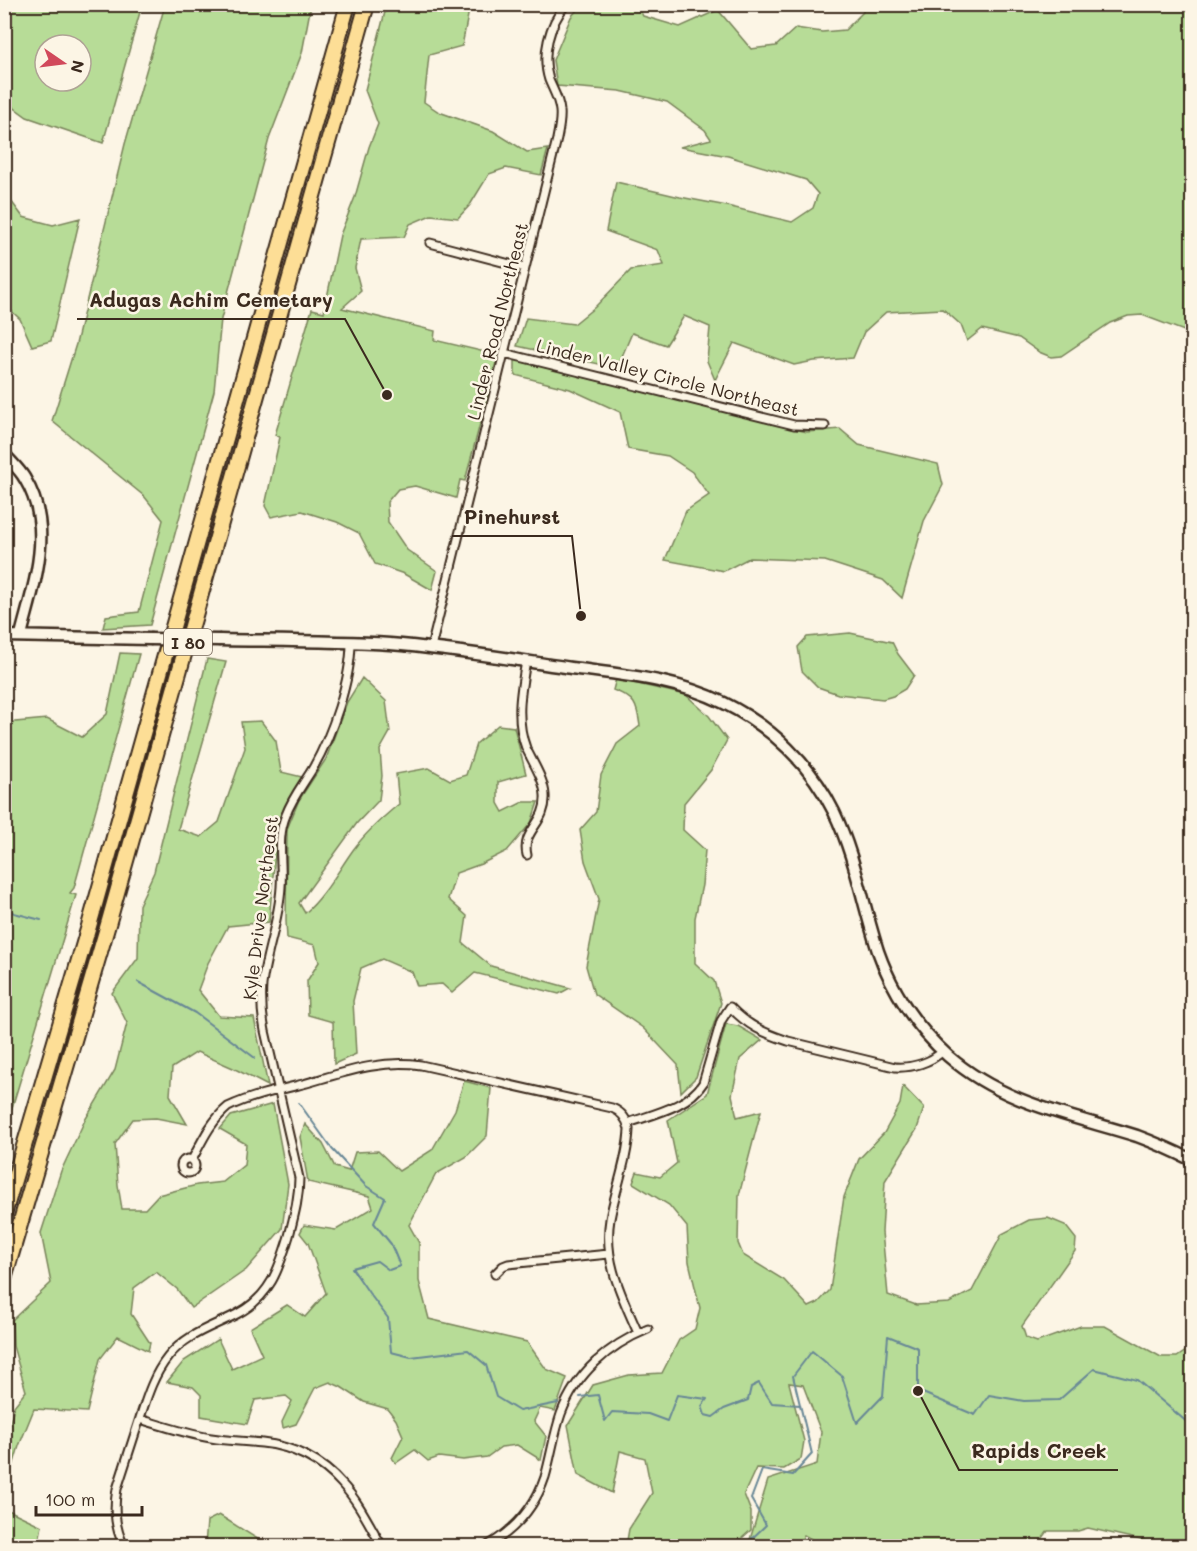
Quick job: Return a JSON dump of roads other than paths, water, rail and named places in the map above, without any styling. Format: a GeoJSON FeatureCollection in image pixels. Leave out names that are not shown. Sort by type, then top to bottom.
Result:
{"type":"FeatureCollection","features":[{"type":"Feature","properties":{"kind":"highway","name":"I 80"},"geometry":{"type":"LineString","coordinates":[[4,1214],[89,927],[343,25],[347,4]]}},
{"type":"Feature","properties":{"kind":"highway","name":"I 80"},"geometry":{"type":"LineString","coordinates":[[4,1279],[112,910],[367,4]]}},
{"type":"Feature","properties":{"kind":"street","name":"Linder Road Northeast"},"geometry":{"type":"LineString","coordinates":[[431,648],[561,121],[560,106],[547,72],[546,54],[557,17],[566,4]]}},
{"type":"Feature","properties":{"kind":"street"},"geometry":{"type":"LineString","coordinates":[[430,243],[525,268]]}},
{"type":"Feature","properties":{"kind":"street","name":"Linder Valley Circle Northeast"},"geometry":{"type":"LineString","coordinates":[[504,353],[794,425],[825,426]]}},
{"type":"Feature","properties":{"kind":"street"},"geometry":{"type":"LineString","coordinates":[[4,454],[24,477],[38,509],[41,525],[38,566],[21,635]]}},
{"type":"Feature","properties":{"kind":"street"},"geometry":{"type":"LineString","coordinates":[[4,636],[351,642],[431,648],[666,682],[702,693],[738,711],[766,729],[810,773],[831,806],[849,850],[888,976],[908,1010],[943,1051],[968,1072],[1016,1098],[1041,1108],[1140,1137],[1192,1160]]}},
{"type":"Feature","properties":{"kind":"street","name":"Kyle Drive Northeast"},"geometry":{"type":"LineString","coordinates":[[124,1546],[116,1523],[115,1500],[154,1378],[179,1345],[194,1334],[238,1314],[267,1289],[280,1266],[294,1218],[299,1191],[298,1178],[264,1024],[262,999],[282,885],[282,826],[289,807],[314,767],[331,730],[349,667],[351,642]]}},
{"type":"Feature","properties":{"kind":"street"},"geometry":{"type":"LineString","coordinates":[[526,661],[520,701],[520,726],[543,783],[546,799],[542,816],[526,842],[527,855]]}},
{"type":"Feature","properties":{"kind":"street"},"geometry":{"type":"LineString","coordinates":[[628,1123],[686,1101],[699,1090],[720,1021],[730,1007],[752,1026],[780,1038],[895,1066],[909,1067],[924,1062],[943,1051]]}},
{"type":"Feature","properties":{"kind":"street"},"geometry":{"type":"LineString","coordinates":[[192,1160],[210,1126],[221,1113],[236,1104],[367,1066],[392,1063],[421,1065],[612,1108],[623,1115],[628,1123],[629,1136],[610,1220],[609,1254],[617,1286],[638,1333]]}},
{"type":"Feature","properties":{"kind":"street"},"geometry":{"type":"LineString","coordinates":[[495,1274],[508,1264],[609,1254]]}},
{"type":"Feature","properties":{"kind":"street"},"geometry":{"type":"LineString","coordinates":[[488,1546],[516,1526],[534,1502],[545,1476],[561,1414],[578,1382],[601,1356],[613,1347],[648,1329]]}},
{"type":"Feature","properties":{"kind":"street"},"geometry":{"type":"LineString","coordinates":[[140,1419],[214,1439],[279,1445],[306,1456],[320,1464],[343,1484],[382,1546]]}},
{"type":"Feature","properties":{"kind":"waterway"},"geometry":{"type":"LineString","coordinates":[[4,907],[14,913],[41,920]]}},
{"type":"Feature","properties":{"kind":"waterway"},"geometry":{"type":"LineString","coordinates":[[138,982],[195,1013],[255,1058]]}},
{"type":"Feature","properties":{"kind":"waterway"},"geometry":{"type":"LineString","coordinates":[[299,1103],[332,1149],[366,1186],[385,1198],[374,1223],[391,1244],[400,1266],[389,1270],[377,1261],[352,1268],[388,1318],[391,1352],[411,1357],[468,1350],[486,1365],[496,1397],[519,1411],[558,1403]]}},
{"type":"Feature","properties":{"kind":"waterway"},"geometry":{"type":"LineString","coordinates":[[744,1546],[766,1525],[751,1499],[762,1470],[793,1475],[812,1454],[793,1376],[812,1351],[842,1376],[857,1423],[883,1396],[888,1336],[918,1348],[918,1391],[975,1415],[989,1395],[1024,1401],[1059,1400],[1094,1369],[1137,1380],[1188,1423],[1192,1421]]}},
{"type":"Feature","properties":{"kind":"waterway"},"geometry":{"type":"LineString","coordinates":[[580,1397],[598,1395],[605,1421],[612,1412],[648,1414],[667,1421],[677,1395],[707,1399],[702,1406],[705,1415],[713,1417],[724,1409],[748,1400],[751,1387],[759,1383],[772,1403],[800,1405]]}},
{"type":"Feature","properties":{"kind":"place","name":"Adugas Achim Cemetary"},"geometry":{"type":"Point","coordinates":[387,395]}},
{"type":"Feature","properties":{"kind":"place","name":"Pinehurst"},"geometry":{"type":"Point","coordinates":[581,616]}},
{"type":"Feature","properties":{"kind":"place","name":"Rapids Creek"},"geometry":{"type":"Point","coordinates":[918,1391]}}]}
